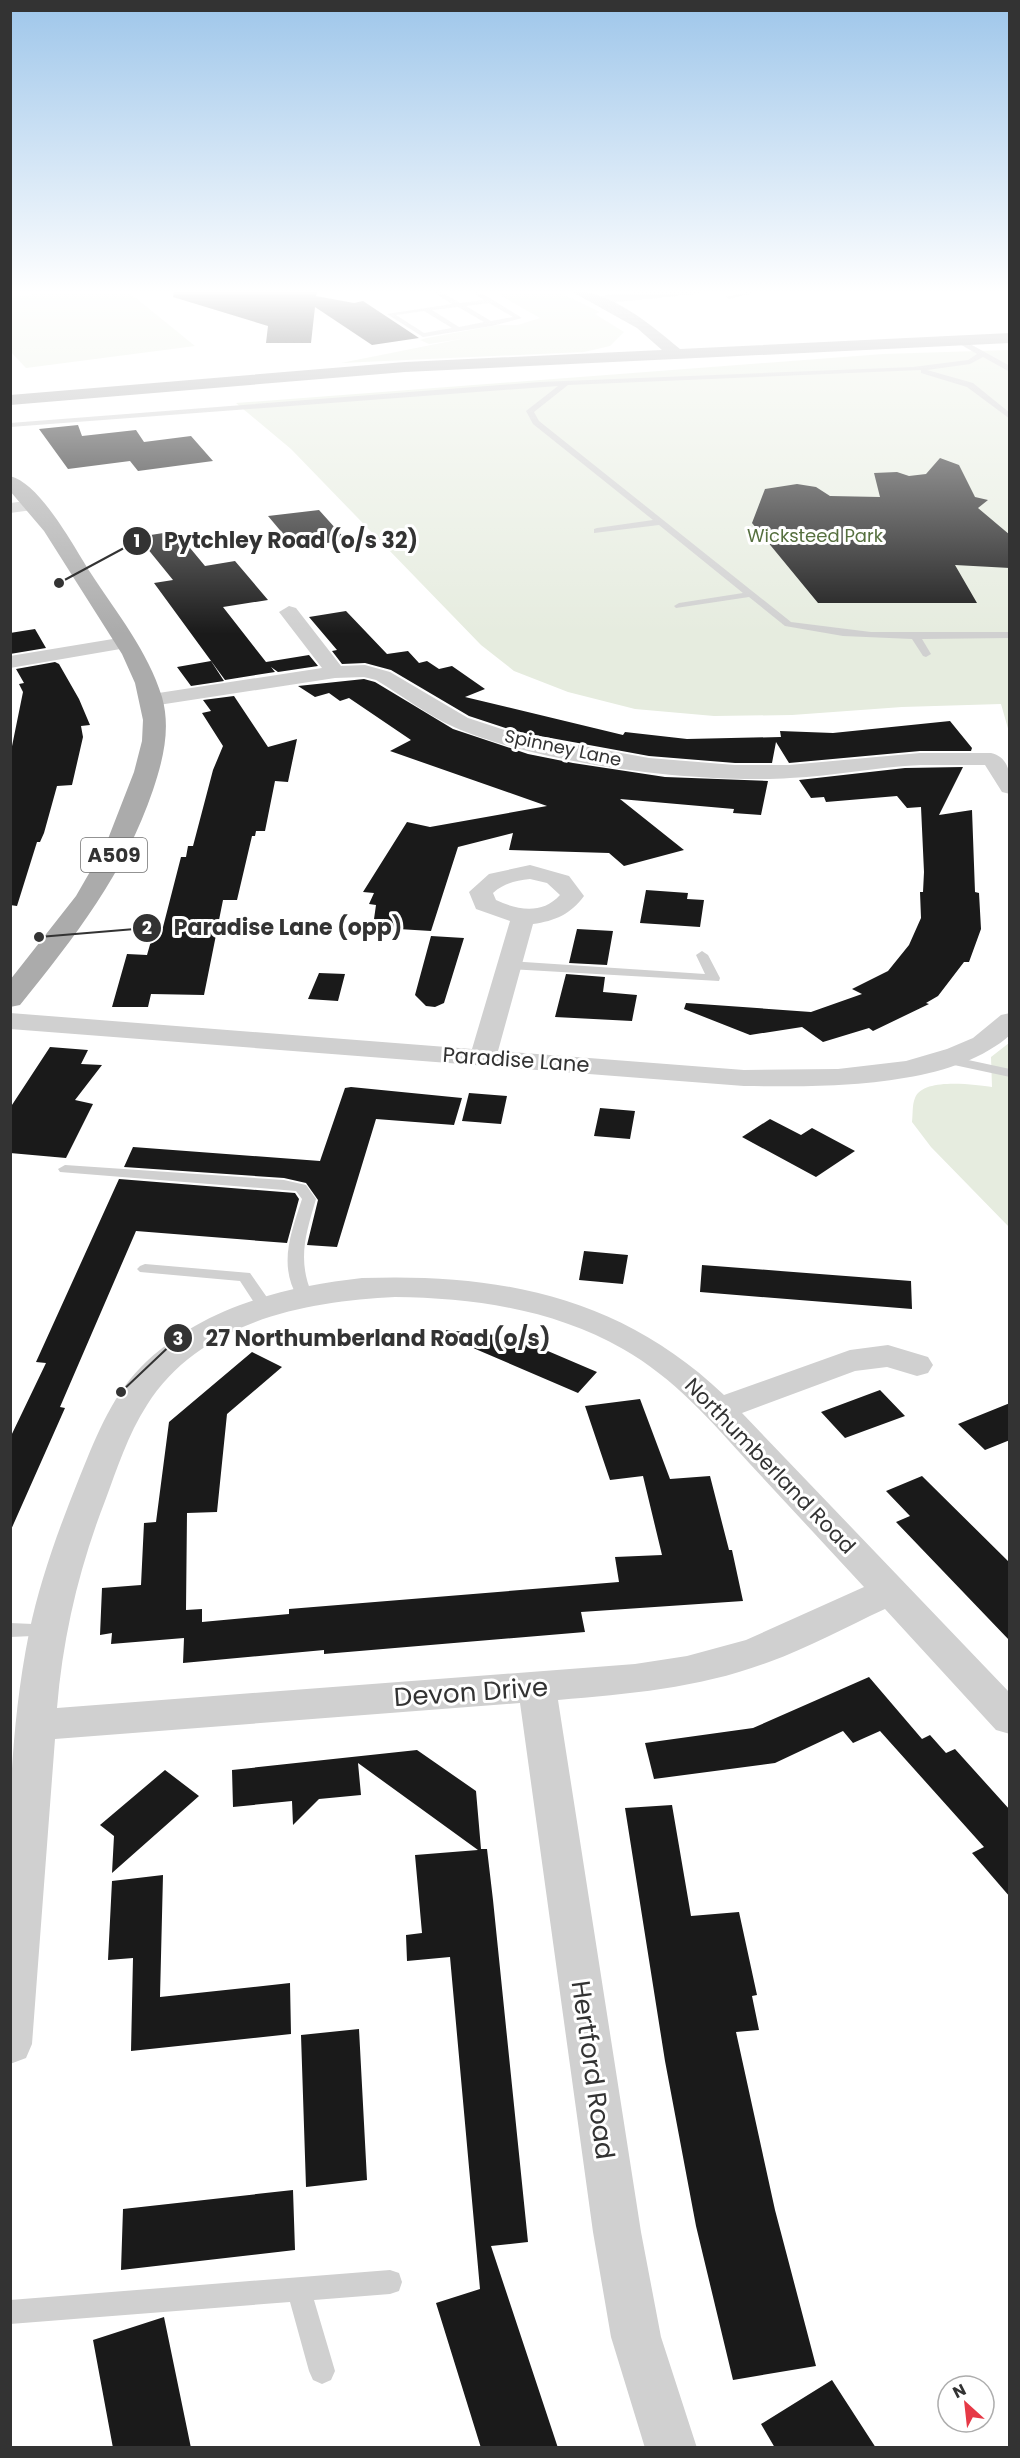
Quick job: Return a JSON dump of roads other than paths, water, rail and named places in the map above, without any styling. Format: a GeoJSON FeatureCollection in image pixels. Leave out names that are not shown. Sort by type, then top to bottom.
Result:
{"type":"FeatureCollection","features":[{"type":"Feature","properties":{"kind":"main road","name":"A509"},"geometry":{"type":"LineString","coordinates":[[10,481],[34,505],[125,643],[152,700],[155,745],[130,824],[81,912],[10,999]]}},
{"type":"Feature","properties":{"kind":"street"},"geometry":{"type":"LineString","coordinates":[[10,508],[34,505]]}},
{"type":"Feature","properties":{"kind":"street"},"geometry":{"type":"LineString","coordinates":[[289,612],[335,672]]}},
{"type":"Feature","properties":{"kind":"street"},"geometry":{"type":"LineString","coordinates":[[10,662],[125,643]]}},
{"type":"Feature","properties":{"kind":"street","name":"Spinney Lane"},"geometry":{"type":"LineString","coordinates":[[152,700],[335,672],[365,671],[383,676],[461,722],[511,738],[568,752],[649,765],[735,772],[789,772],[920,759],[991,759],[1010,787]]}},
{"type":"Feature","properties":{"kind":"street"},"geometry":{"type":"LineString","coordinates":[[483,1057],[523,917]]}},
{"type":"Feature","properties":{"kind":"street","name":"Paradise Lane"},"geometry":{"type":"LineString","coordinates":[[10,1021],[744,1078],[814,1079],[855,1078],[904,1070],[945,1059],[982,1044],[1010,1021]]}},
{"type":"Feature","properties":{"kind":"street","name":"Northumberland Road"},"geometry":{"type":"LineString","coordinates":[[10,2044],[37,1725],[49,1630],[70,1546],[112,1440],[129,1407],[151,1377],[179,1350],[212,1328],[265,1306],[304,1294],[350,1288],[449,1290],[514,1299],[573,1314],[631,1339],[681,1372],[719,1409],[1010,1719]]}},
{"type":"Feature","properties":{"kind":"street"},"geometry":{"type":"LineString","coordinates":[[719,1409],[850,1361],[888,1356],[917,1365]]}},
{"type":"Feature","properties":{"kind":"street","name":"Devon Drive"},"geometry":{"type":"LineString","coordinates":[[37,1725],[635,1679],[687,1671],[744,1655],[890,1591]]}},
{"type":"Feature","properties":{"kind":"street","name":"Hertford Road"},"geometry":{"type":"LineString","coordinates":[[537,1687],[623,2267],[636,2337],[671,2448]]}},
{"type":"Feature","properties":{"kind":"lane"},"geometry":{"type":"LineString","coordinates":[[10,425],[279,405]]}},
{"type":"Feature","properties":{"kind":"lane"},"geometry":{"type":"LineString","coordinates":[[538,405],[530,411],[536,422],[788,624],[821,631],[916,637],[1010,635]]}},
{"type":"Feature","properties":{"kind":"lane"},"geometry":{"type":"LineString","coordinates":[[995,405],[1010,417]]}},
{"type":"Feature","properties":{"kind":"lane"},"geometry":{"type":"LineString","coordinates":[[597,531],[661,522]]}},
{"type":"Feature","properties":{"kind":"lane"},"geometry":{"type":"LineString","coordinates":[[679,606],[752,594]]}},
{"type":"Feature","properties":{"kind":"lane"},"geometry":{"type":"LineString","coordinates":[[916,637],[926,654]]}},
{"type":"Feature","properties":{"kind":"lane"},"geometry":{"type":"LineString","coordinates":[[509,965],[714,978],[702,955]]}},
{"type":"Feature","properties":{"kind":"lane"},"geometry":{"type":"LineString","coordinates":[[945,1059],[1010,1073]]}},
{"type":"Feature","properties":{"kind":"lane"},"geometry":{"type":"LineString","coordinates":[[65,1169],[284,1184],[301,1188],[309,1199],[293,1255],[297,1280],[304,1294]]}},
{"type":"Feature","properties":{"kind":"lane"},"geometry":{"type":"LineString","coordinates":[[145,1269],[245,1276],[265,1306]]}},
{"type":"Feature","properties":{"kind":"lane"},"geometry":{"type":"LineString","coordinates":[[10,1630],[49,1630]]}},
{"type":"Feature","properties":{"kind":"lane"},"geometry":{"type":"LineString","coordinates":[[10,2312],[390,2283]]}},
{"type":"Feature","properties":{"kind":"lane"},"geometry":{"type":"LineString","coordinates":[[299,2291],[322,2371]]}},
{"type":"Feature","properties":{"kind":"place","name":"Pytchley Road (o/s 32)"},"geometry":{"type":"Point","coordinates":[59,583]}},
{"type":"Feature","properties":{"kind":"place","name":"Paradise Lane (opp)"},"geometry":{"type":"Point","coordinates":[39,937]}},
{"type":"Feature","properties":{"kind":"place","name":"27 Northumberland Road (o/s)"},"geometry":{"type":"Point","coordinates":[121,1392]}},
{"type":"Feature","properties":{"kind":"park label","name":"Wicksteed Park"},"geometry":{"type":"Point","coordinates":[815,536]}}]}
